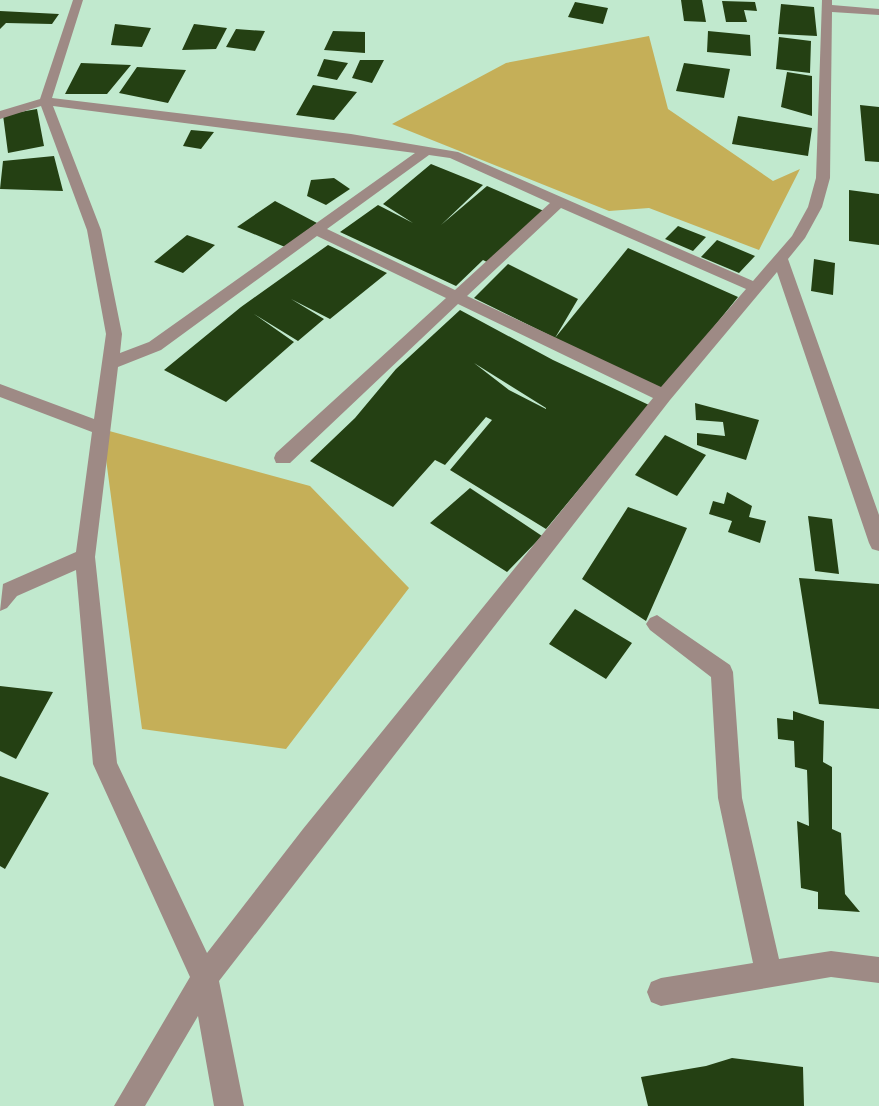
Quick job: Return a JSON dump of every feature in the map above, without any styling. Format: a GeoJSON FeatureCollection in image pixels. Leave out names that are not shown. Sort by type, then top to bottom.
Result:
{"type":"FeatureCollection","features":[{"type":"Feature","properties":{"kind":"street"},"geometry":{"type":"LineString","coordinates":[[78,0],[45,101],[94,230],[114,334],[85,557],[105,764],[205,978],[229,1106]]}},
{"type":"Feature","properties":{"kind":"street"},"geometry":{"type":"LineString","coordinates":[[129,1106],[205,978],[312,838],[664,396],[798,238],[815,207],[823,178],[828,4],[879,12]]}},
{"type":"Feature","properties":{"kind":"street"},"geometry":{"type":"LineString","coordinates":[[0,115],[45,101],[351,138],[453,155],[754,287]]}},
{"type":"Feature","properties":{"kind":"street"},"geometry":{"type":"LineString","coordinates":[[111,363],[155,346],[427,150]]}},
{"type":"Feature","properties":{"kind":"street"},"geometry":{"type":"LineString","coordinates":[[283,458],[560,201]]}},
{"type":"Feature","properties":{"kind":"street"},"geometry":{"type":"LineString","coordinates":[[316,230],[664,396]]}},
{"type":"Feature","properties":{"kind":"street"},"geometry":{"type":"LineString","coordinates":[[780,258],[870,493],[879,543]]}},
{"type":"Feature","properties":{"kind":"street"},"geometry":{"type":"LineString","coordinates":[[0,390],[102,429]]}},
{"type":"Feature","properties":{"kind":"street"},"geometry":{"type":"LineString","coordinates":[[0,602],[10,590],[85,557]]}},
{"type":"Feature","properties":{"kind":"street"},"geometry":{"type":"LineString","coordinates":[[657,624],[722,672],[730,798],[769,974]]}},
{"type":"Feature","properties":{"kind":"street"},"geometry":{"type":"LineString","coordinates":[[661,992],[831,964],[879,970]]}},
{"type":"Feature","properties":{"kind":"shaded area"},"geometry":{"type":"Polygon","coordinates":[[[649,36],[668,109],[773,181],[800,169],[759,250],[649,208],[609,211],[392,124],[506,63],[649,36]]]}},
{"type":"Feature","properties":{"kind":"shaded area"},"geometry":{"type":"Polygon","coordinates":[[[102,429],[310,486],[409,588],[286,749],[142,729],[102,429]]]}},
{"type":"Feature","properties":{"kind":"building"},"geometry":{"type":"Polygon","coordinates":[[[681,0],[702,0],[706,22],[684,21],[681,0]]]}},
{"type":"Feature","properties":{"kind":"building"},"geometry":{"type":"Polygon","coordinates":[[[722,1],[755,2],[757,11],[744,10],[747,22],[726,22],[722,1]]]}},
{"type":"Feature","properties":{"kind":"building"},"geometry":{"type":"Polygon","coordinates":[[[575,2],[608,8],[603,24],[568,17],[575,2]]]}},
{"type":"Feature","properties":{"kind":"building"},"geometry":{"type":"Polygon","coordinates":[[[781,4],[814,7],[817,36],[778,34],[781,4]]]}},
{"type":"Feature","properties":{"kind":"building"},"geometry":{"type":"Polygon","coordinates":[[[0,11],[59,14],[52,24],[6,23],[0,29],[0,11]]]}},
{"type":"Feature","properties":{"kind":"building"},"geometry":{"type":"Polygon","coordinates":[[[115,24],[151,28],[142,47],[111,45],[115,24]]]}},
{"type":"Feature","properties":{"kind":"building"},"geometry":{"type":"Polygon","coordinates":[[[194,24],[227,28],[216,49],[182,50],[194,24]]]}},
{"type":"Feature","properties":{"kind":"building"},"geometry":{"type":"Polygon","coordinates":[[[236,29],[265,31],[255,51],[226,47],[236,29]]]}},
{"type":"Feature","properties":{"kind":"building"},"geometry":{"type":"Polygon","coordinates":[[[333,31],[365,32],[365,53],[324,50],[333,31]]]}},
{"type":"Feature","properties":{"kind":"building"},"geometry":{"type":"Polygon","coordinates":[[[708,31],[750,35],[751,56],[707,52],[708,31]]]}},
{"type":"Feature","properties":{"kind":"building"},"geometry":{"type":"Polygon","coordinates":[[[779,37],[811,41],[810,73],[776,69],[779,37]]]}},
{"type":"Feature","properties":{"kind":"building"},"geometry":{"type":"Polygon","coordinates":[[[324,59],[348,63],[337,80],[317,76],[324,59]]]}},
{"type":"Feature","properties":{"kind":"building"},"geometry":{"type":"Polygon","coordinates":[[[360,60],[384,60],[372,83],[352,78],[360,60]]]}},
{"type":"Feature","properties":{"kind":"building"},"geometry":{"type":"Polygon","coordinates":[[[81,63],[131,65],[107,94],[65,94],[81,63]]]}},
{"type":"Feature","properties":{"kind":"building"},"geometry":{"type":"Polygon","coordinates":[[[684,63],[730,69],[724,98],[676,91],[684,63]]]}},
{"type":"Feature","properties":{"kind":"building"},"geometry":{"type":"Polygon","coordinates":[[[137,67],[186,70],[168,103],[119,93],[137,67]]]}},
{"type":"Feature","properties":{"kind":"building"},"geometry":{"type":"Polygon","coordinates":[[[787,72],[812,76],[812,116],[781,107],[787,72]]]}},
{"type":"Feature","properties":{"kind":"building"},"geometry":{"type":"Polygon","coordinates":[[[313,85],[357,92],[334,120],[296,115],[313,85]]]}},
{"type":"Feature","properties":{"kind":"building"},"geometry":{"type":"Polygon","coordinates":[[[860,105],[879,107],[879,162],[865,161],[860,105]]]}},
{"type":"Feature","properties":{"kind":"building"},"geometry":{"type":"Polygon","coordinates":[[[37,109],[44,146],[8,153],[3,115],[37,109]]]}},
{"type":"Feature","properties":{"kind":"building"},"geometry":{"type":"Polygon","coordinates":[[[738,116],[812,128],[808,156],[732,144],[738,116]]]}},
{"type":"Feature","properties":{"kind":"building"},"geometry":{"type":"Polygon","coordinates":[[[191,130],[214,132],[201,149],[183,146],[191,130]]]}},
{"type":"Feature","properties":{"kind":"building"},"geometry":{"type":"Polygon","coordinates":[[[54,156],[63,191],[0,189],[3,161],[54,156]]]}},
{"type":"Feature","properties":{"kind":"building"},"geometry":{"type":"Polygon","coordinates":[[[431,164],[483,185],[441,225],[487,186],[544,211],[456,286],[340,232],[378,205],[413,223],[383,204],[431,164]]]}},
{"type":"Feature","properties":{"kind":"building"},"geometry":{"type":"Polygon","coordinates":[[[334,178],[350,189],[326,205],[307,196],[311,180],[334,178]]]}},
{"type":"Feature","properties":{"kind":"building"},"geometry":{"type":"Polygon","coordinates":[[[849,190],[879,194],[879,245],[849,241],[849,190]]]}},
{"type":"Feature","properties":{"kind":"building"},"geometry":{"type":"Polygon","coordinates":[[[275,201],[317,223],[285,247],[237,227],[275,201]]]}},
{"type":"Feature","properties":{"kind":"building"},"geometry":{"type":"Polygon","coordinates":[[[678,226],[706,237],[693,251],[665,239],[678,226]]]}},
{"type":"Feature","properties":{"kind":"building"},"geometry":{"type":"Polygon","coordinates":[[[187,235],[215,245],[183,273],[154,262],[187,235]]]}},
{"type":"Feature","properties":{"kind":"building"},"geometry":{"type":"Polygon","coordinates":[[[717,240],[755,256],[739,273],[701,257],[717,240]]]}},
{"type":"Feature","properties":{"kind":"building"},"geometry":{"type":"Polygon","coordinates":[[[328,245],[387,273],[330,319],[291,299],[324,319],[298,341],[254,314],[294,342],[226,402],[164,370],[241,307],[328,245]]]}},
{"type":"Feature","properties":{"kind":"building"},"geometry":{"type":"Polygon","coordinates":[[[628,248],[738,297],[663,390],[555,338],[628,248]]]}},
{"type":"Feature","properties":{"kind":"building"},"geometry":{"type":"Polygon","coordinates":[[[814,259],[835,263],[833,295],[811,291],[814,259]]]}},
{"type":"Feature","properties":{"kind":"building"},"geometry":{"type":"Polygon","coordinates":[[[508,264],[578,299],[555,338],[474,298],[508,264]]]}},
{"type":"Feature","properties":{"kind":"building"},"geometry":{"type":"Polygon","coordinates":[[[460,310],[553,360],[649,405],[546,529],[450,470],[492,420],[486,417],[445,465],[435,460],[393,507],[310,461],[355,418],[396,369],[460,310]],[[474,363],[509,390],[546,408],[474,363]]]}},
{"type":"Feature","properties":{"kind":"building"},"geometry":{"type":"Polygon","coordinates":[[[695,403],[759,420],[746,460],[697,445],[697,433],[725,436],[723,422],[696,420],[695,403]]]}},
{"type":"Feature","properties":{"kind":"building"},"geometry":{"type":"Polygon","coordinates":[[[665,435],[706,455],[677,496],[635,475],[665,435]]]}},
{"type":"Feature","properties":{"kind":"building"},"geometry":{"type":"Polygon","coordinates":[[[470,488],[542,536],[507,572],[430,523],[470,488]]]}},
{"type":"Feature","properties":{"kind":"building"},"geometry":{"type":"Polygon","coordinates":[[[727,492],[752,506],[749,517],[766,521],[760,543],[728,532],[732,521],[709,514],[713,501],[724,504],[727,492]]]}},
{"type":"Feature","properties":{"kind":"building"},"geometry":{"type":"Polygon","coordinates":[[[628,507],[687,528],[646,621],[582,579],[628,507]]]}},
{"type":"Feature","properties":{"kind":"building"},"geometry":{"type":"Polygon","coordinates":[[[808,516],[832,519],[839,574],[815,571],[808,516]]]}},
{"type":"Feature","properties":{"kind":"building"},"geometry":{"type":"Polygon","coordinates":[[[799,578],[879,584],[879,709],[819,704],[799,578]]]}},
{"type":"Feature","properties":{"kind":"building"},"geometry":{"type":"Polygon","coordinates":[[[575,609],[632,643],[606,679],[549,644],[575,609]]]}},
{"type":"Feature","properties":{"kind":"building"},"geometry":{"type":"Polygon","coordinates":[[[0,686],[53,692],[16,759],[0,751],[0,686]]]}},
{"type":"Feature","properties":{"kind":"building"},"geometry":{"type":"Polygon","coordinates":[[[793,711],[824,721],[823,762],[832,767],[832,829],[841,833],[845,894],[860,912],[818,909],[818,892],[801,888],[797,821],[809,826],[807,770],[795,767],[794,741],[778,739],[777,718],[793,720],[793,711]]]}},
{"type":"Feature","properties":{"kind":"building"},"geometry":{"type":"Polygon","coordinates":[[[0,776],[49,793],[5,869],[0,866],[0,776]]]}},
{"type":"Feature","properties":{"kind":"building"},"geometry":{"type":"Polygon","coordinates":[[[732,1058],[803,1067],[804,1106],[648,1106],[641,1077],[706,1066],[732,1058]]]}}]}
